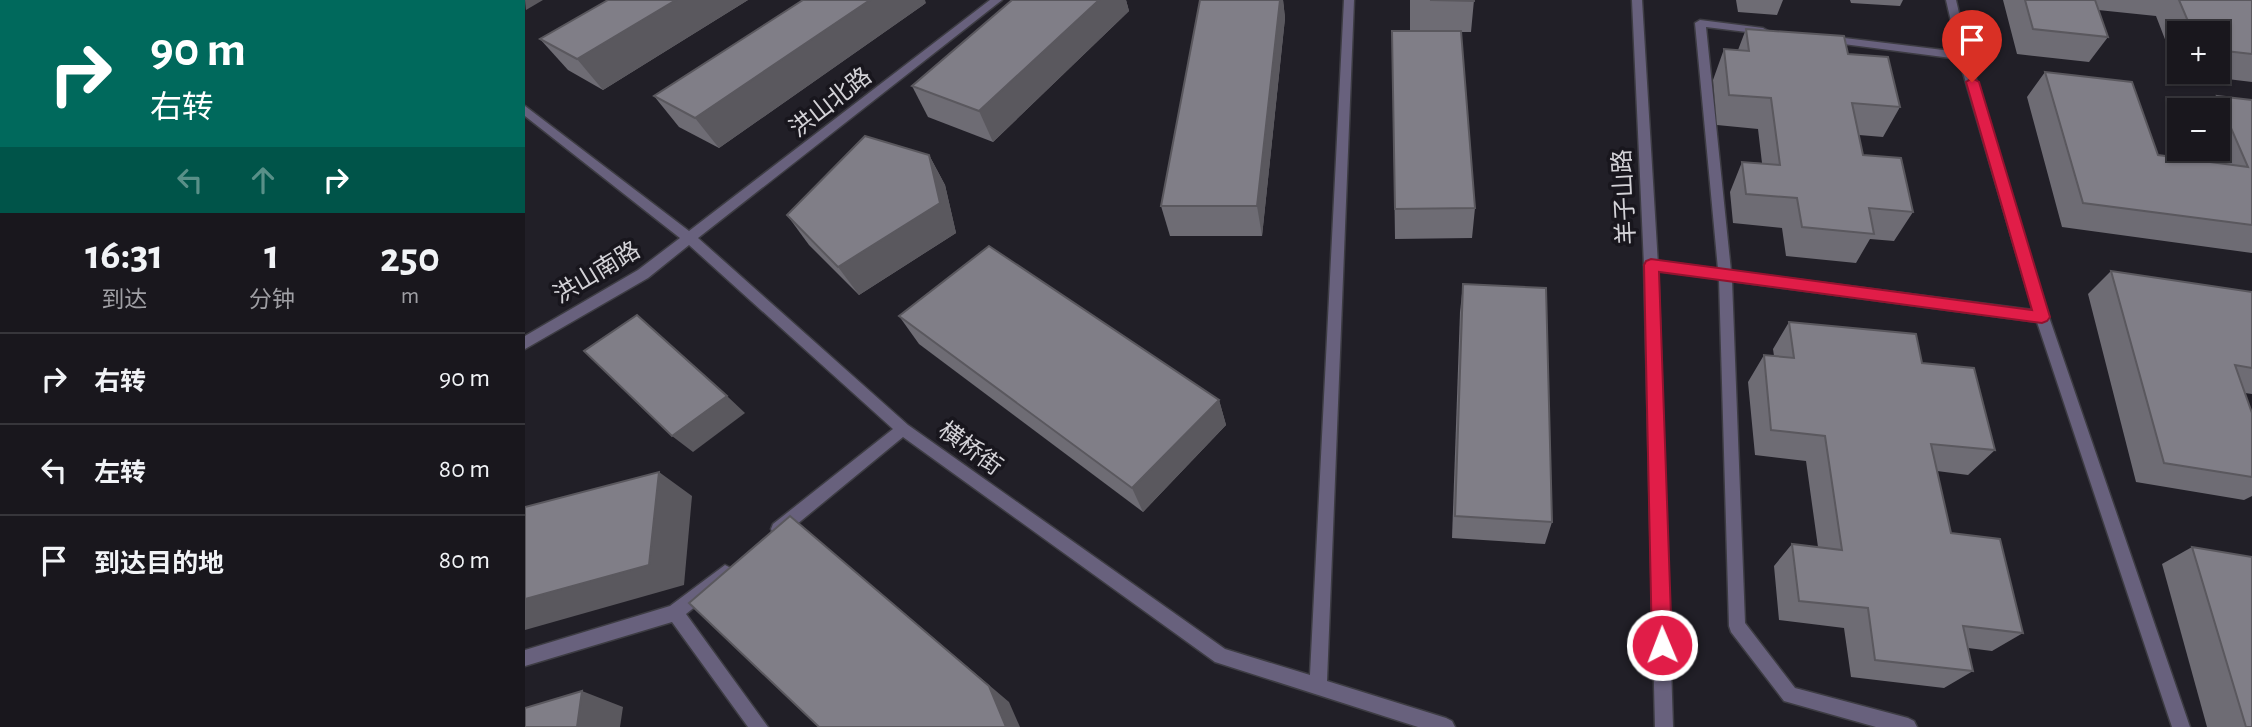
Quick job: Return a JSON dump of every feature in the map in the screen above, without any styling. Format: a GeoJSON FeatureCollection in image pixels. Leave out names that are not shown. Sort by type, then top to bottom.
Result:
{"type":"FeatureCollection","features":[{"type":"Feature","properties":{"kind":"street","name":"洪山北路"},"geometry":{"type":"LineString","coordinates":[[690,239],[997,0]]}},
{"type":"Feature","properties":{"kind":"street"},"geometry":{"type":"LineString","coordinates":[[1318,687],[1349,0]]}},
{"type":"Feature","properties":{"kind":"street","name":"羊子山路"},"geometry":{"type":"LineString","coordinates":[[1637,0],[1651,265],[1664,727]]}},
{"type":"Feature","properties":{"kind":"street"},"geometry":{"type":"LineString","coordinates":[[1951,0],[1964,56],[2042,317],[2181,727]]}},
{"type":"Feature","properties":{"kind":"street"},"geometry":{"type":"LineString","coordinates":[[1779,33],[1700,23],[1725,275],[1737,626],[1790,695],[1909,727]]}},
{"type":"Feature","properties":{"kind":"street"},"geometry":{"type":"LineString","coordinates":[[1819,38],[1964,56]]}},
{"type":"Feature","properties":{"kind":"street","name":"横桥街"},"geometry":{"type":"LineString","coordinates":[[525,110],[690,239],[902,429],[1221,656],[1445,727]]}},
{"type":"Feature","properties":{"kind":"street","name":"洪山南路"},"geometry":{"type":"LineString","coordinates":[[525,343],[643,274],[690,239]]}},
{"type":"Feature","properties":{"kind":"street"},"geometry":{"type":"LineString","coordinates":[[1651,265],[2042,317]]}},
{"type":"Feature","properties":{"kind":"street"},"geometry":{"type":"LineString","coordinates":[[762,543],[902,429]]}},
{"type":"Feature","properties":{"kind":"street"},"geometry":{"type":"LineString","coordinates":[[525,658],[675,613],[740,561]]}},
{"type":"Feature","properties":{"kind":"street"},"geometry":{"type":"LineString","coordinates":[[675,613],[759,727]]}},
{"type":"Feature","properties":{"kind":"building"},"geometry":{"type":"Polygon","coordinates":[[[608,0],[676,0],[577,59],[540,39],[608,0]]]}},
{"type":"Feature","properties":{"kind":"building"},"geometry":{"type":"Polygon","coordinates":[[[803,0],[870,0],[695,118],[654,96],[803,0]]]}},
{"type":"Feature","properties":{"kind":"building"},"geometry":{"type":"Polygon","coordinates":[[[1012,0],[1099,0],[979,111],[912,86],[1012,0]]]}},
{"type":"Feature","properties":{"kind":"building"},"geometry":{"type":"Polygon","coordinates":[[[1200,0],[1280,0],[1257,206],[1161,206],[1200,0]]]}},
{"type":"Feature","properties":{"kind":"building"},"geometry":{"type":"Polygon","coordinates":[[[2025,0],[2095,0],[2108,37],[2033,29],[2025,0]]]}},
{"type":"Feature","properties":{"kind":"building"},"geometry":{"type":"Polygon","coordinates":[[[2179,0],[2252,0],[2252,54],[2230,51],[2230,21],[2188,21],[2179,0]]]}},
{"type":"Feature","properties":{"kind":"building"},"geometry":{"type":"Polygon","coordinates":[[[1746,29],[1844,36],[1848,54],[1888,57],[1900,107],[1852,103],[1863,155],[1901,158],[1913,212],[1869,208],[1874,234],[1802,227],[1797,198],[1746,194],[1742,162],[1780,165],[1771,98],[1729,95],[1724,49],[1749,51],[1746,29]]]}},
{"type":"Feature","properties":{"kind":"building"},"geometry":{"type":"Polygon","coordinates":[[[1392,31],[1461,31],[1475,208],[1395,209],[1392,31]]]}},
{"type":"Feature","properties":{"kind":"building"},"geometry":{"type":"Polygon","coordinates":[[[2045,72],[2132,82],[2158,155],[2167,156],[2167,161],[2203,161],[2248,167],[2230,126],[2230,98],[2217,96],[2252,100],[2252,225],[2083,203],[2045,72]]]}},
{"type":"Feature","properties":{"kind":"building"},"geometry":{"type":"Polygon","coordinates":[[[865,136],[929,155],[940,203],[838,267],[787,215],[865,136]]]}},
{"type":"Feature","properties":{"kind":"building"},"geometry":{"type":"Polygon","coordinates":[[[989,246],[1219,400],[1132,488],[899,316],[989,246]]]}},
{"type":"Feature","properties":{"kind":"building"},"geometry":{"type":"Polygon","coordinates":[[[2111,271],[2252,292],[2252,368],[2235,365],[2252,413],[2252,477],[2164,463],[2111,271]]]}},
{"type":"Feature","properties":{"kind":"building"},"geometry":{"type":"Polygon","coordinates":[[[1463,284],[1546,288],[1552,522],[1455,516],[1463,284]]]}},
{"type":"Feature","properties":{"kind":"building"},"geometry":{"type":"Polygon","coordinates":[[[637,315],[727,396],[672,436],[584,351],[637,315]]]}},
{"type":"Feature","properties":{"kind":"building"},"geometry":{"type":"Polygon","coordinates":[[[1789,322],[1916,334],[1922,363],[1974,368],[1995,450],[1931,444],[1951,533],[2000,539],[2023,633],[1963,626],[1973,671],[1875,660],[1868,608],[1799,601],[1792,544],[1842,550],[1825,436],[1771,430],[1764,355],[1794,358],[1789,322]]]}},
{"type":"Feature","properties":{"kind":"building"},"geometry":{"type":"Polygon","coordinates":[[[659,472],[649,565],[525,599],[525,507],[659,472]]]}},
{"type":"Feature","properties":{"kind":"building"},"geometry":{"type":"Polygon","coordinates":[[[790,516],[989,686],[1006,727],[819,727],[689,603],[790,516]]]}},
{"type":"Feature","properties":{"kind":"building"},"geometry":{"type":"Polygon","coordinates":[[[2192,547],[2252,557],[2252,727],[2246,727],[2192,547]]]}},
{"type":"Feature","properties":{"kind":"building"},"geometry":{"type":"Polygon","coordinates":[[[582,691],[577,727],[525,727],[525,708],[582,691]]]}},
{"type":"Feature","properties":{"kind":"route"},"geometry":{"type":"LineString","coordinates":[[1662,645],[1651,265],[2042,317],[1972,82]]}}]}
